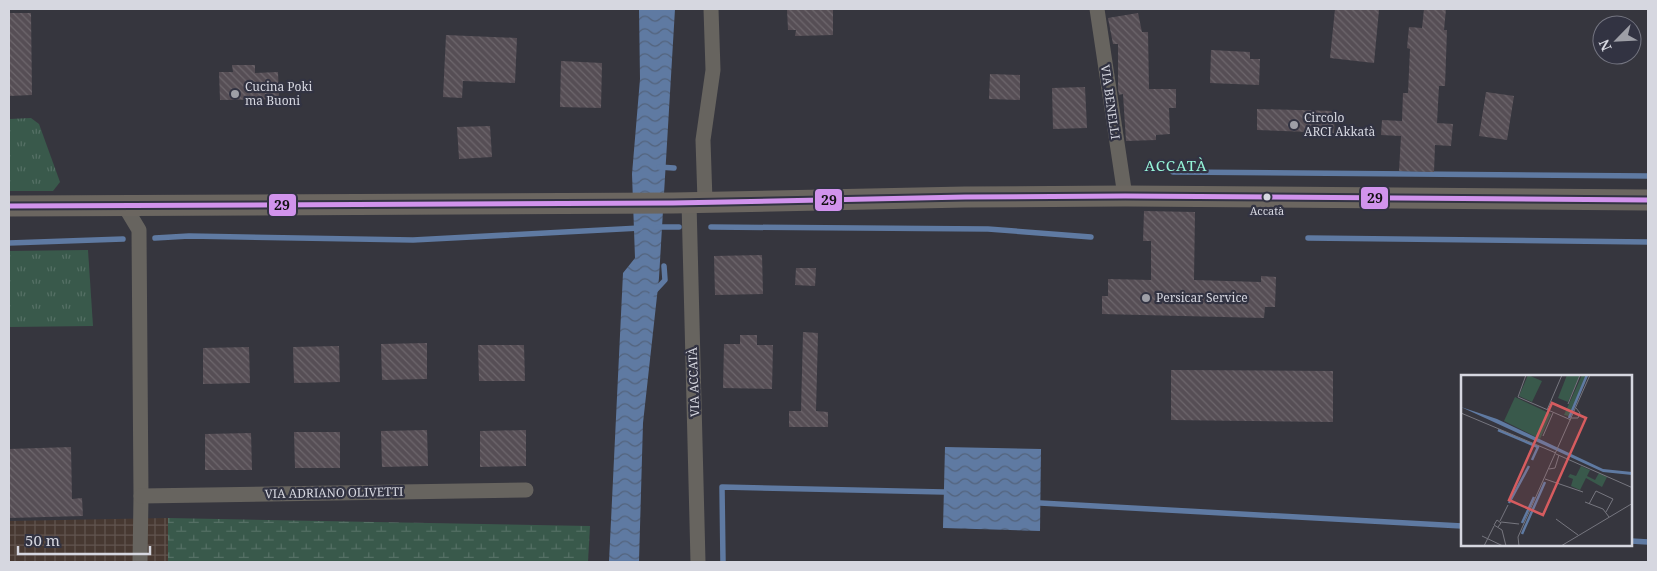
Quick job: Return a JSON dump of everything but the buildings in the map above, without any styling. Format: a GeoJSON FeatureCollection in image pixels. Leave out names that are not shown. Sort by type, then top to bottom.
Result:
{"type":"FeatureCollection","features":[{"type":"Feature","properties":{"kind":"main road"},"geometry":{"type":"LineString","coordinates":[[9,206],[617,203],[1124,196],[1648,200]]}},
{"type":"Feature","properties":{"kind":"street","name":"VIA ACCATÀ"},"geometry":{"type":"LineString","coordinates":[[698,562],[689,202],[703,140],[713,70],[711,9]]}},
{"type":"Feature","properties":{"kind":"street","name":"VIA BENELLI"},"geometry":{"type":"LineString","coordinates":[[1097,9],[1124,196]]}},
{"type":"Feature","properties":{"kind":"street"},"geometry":{"type":"LineString","coordinates":[[124,205],[138,230],[140,562]]}},
{"type":"Feature","properties":{"kind":"street","name":"VIA ADRIANO OLIVETTI"},"geometry":{"type":"LineString","coordinates":[[141,496],[526,490]]}},
{"type":"Feature","properties":{"kind":"shaded area"},"geometry":{"type":"Polygon","coordinates":[[[168,518],[168,562],[9,562],[9,521],[168,518]]]}},
{"type":"Feature","properties":{"kind":"green space"},"geometry":{"type":"Polygon","coordinates":[[[31,118],[39,124],[60,182],[53,191],[9,191],[9,119],[31,118]]]}},
{"type":"Feature","properties":{"kind":"green space"},"geometry":{"type":"Polygon","coordinates":[[[88,250],[93,326],[9,327],[9,251],[88,250]]]}},
{"type":"Feature","properties":{"kind":"green space"},"geometry":{"type":"Polygon","coordinates":[[[168,518],[590,526],[588,562],[168,562],[168,518]]]}},
{"type":"Feature","properties":{"kind":"water"},"geometry":{"type":"Polygon","coordinates":[[[639,9],[675,9],[659,278],[643,423],[639,562],[609,562],[623,273],[635,258],[632,174],[640,79],[639,9]]]}},
{"type":"Feature","properties":{"kind":"water"},"geometry":{"type":"Polygon","coordinates":[[[945,447],[1041,449],[1040,531],[943,528],[945,447]]]}},
{"type":"Feature","properties":{"kind":"waterway"},"geometry":{"type":"LineString","coordinates":[[659,167],[674,168]]}},
{"type":"Feature","properties":{"kind":"waterway"},"geometry":{"type":"LineString","coordinates":[[1173,172],[1648,176]]}},
{"type":"Feature","properties":{"kind":"waterway"},"geometry":{"type":"LineString","coordinates":[[656,227],[679,227]]}},
{"type":"Feature","properties":{"kind":"waterway"},"geometry":{"type":"LineString","coordinates":[[711,227],[988,229],[1091,237]]}},
{"type":"Feature","properties":{"kind":"waterway"},"geometry":{"type":"LineString","coordinates":[[155,238],[189,236],[413,240],[640,228]]}},
{"type":"Feature","properties":{"kind":"waterway"},"geometry":{"type":"LineString","coordinates":[[1308,238],[1648,242]]}},
{"type":"Feature","properties":{"kind":"waterway"},"geometry":{"type":"LineString","coordinates":[[9,243],[123,239]]}},
{"type":"Feature","properties":{"kind":"waterway"},"geometry":{"type":"LineString","coordinates":[[652,294],[665,280],[664,266]]}},
{"type":"Feature","properties":{"kind":"waterway"},"geometry":{"type":"LineString","coordinates":[[723,562],[722,487],[944,492]]}},
{"type":"Feature","properties":{"kind":"waterway"},"geometry":{"type":"LineString","coordinates":[[1040,503],[1461,526]]}},
{"type":"Feature","properties":{"kind":"waterway"},"geometry":{"type":"LineString","coordinates":[[1632,541],[1648,542]]}},
{"type":"Feature","properties":{"kind":"transit line","name":"29"},"geometry":{"type":"LineString","coordinates":[[9,206],[673,203],[1125,196],[1648,200]]}},
{"type":"Feature","properties":{"kind":"place","name":"Cucina Poki ma Buoni"},"geometry":{"type":"Point","coordinates":[235,94]}},
{"type":"Feature","properties":{"kind":"place","name":"Circolo ARCI Akkatà"},"geometry":{"type":"Point","coordinates":[1294,125]}},
{"type":"Feature","properties":{"kind":"place","name":"Accatà"},"geometry":{"type":"Point","coordinates":[1267,197]}},
{"type":"Feature","properties":{"kind":"place","name":"Persicar Service"},"geometry":{"type":"Point","coordinates":[1146,298]}},
{"type":"Feature","properties":{"kind":"district","name":"ACCATÀ"},"geometry":{"type":"Point","coordinates":[1176,166]}}]}
